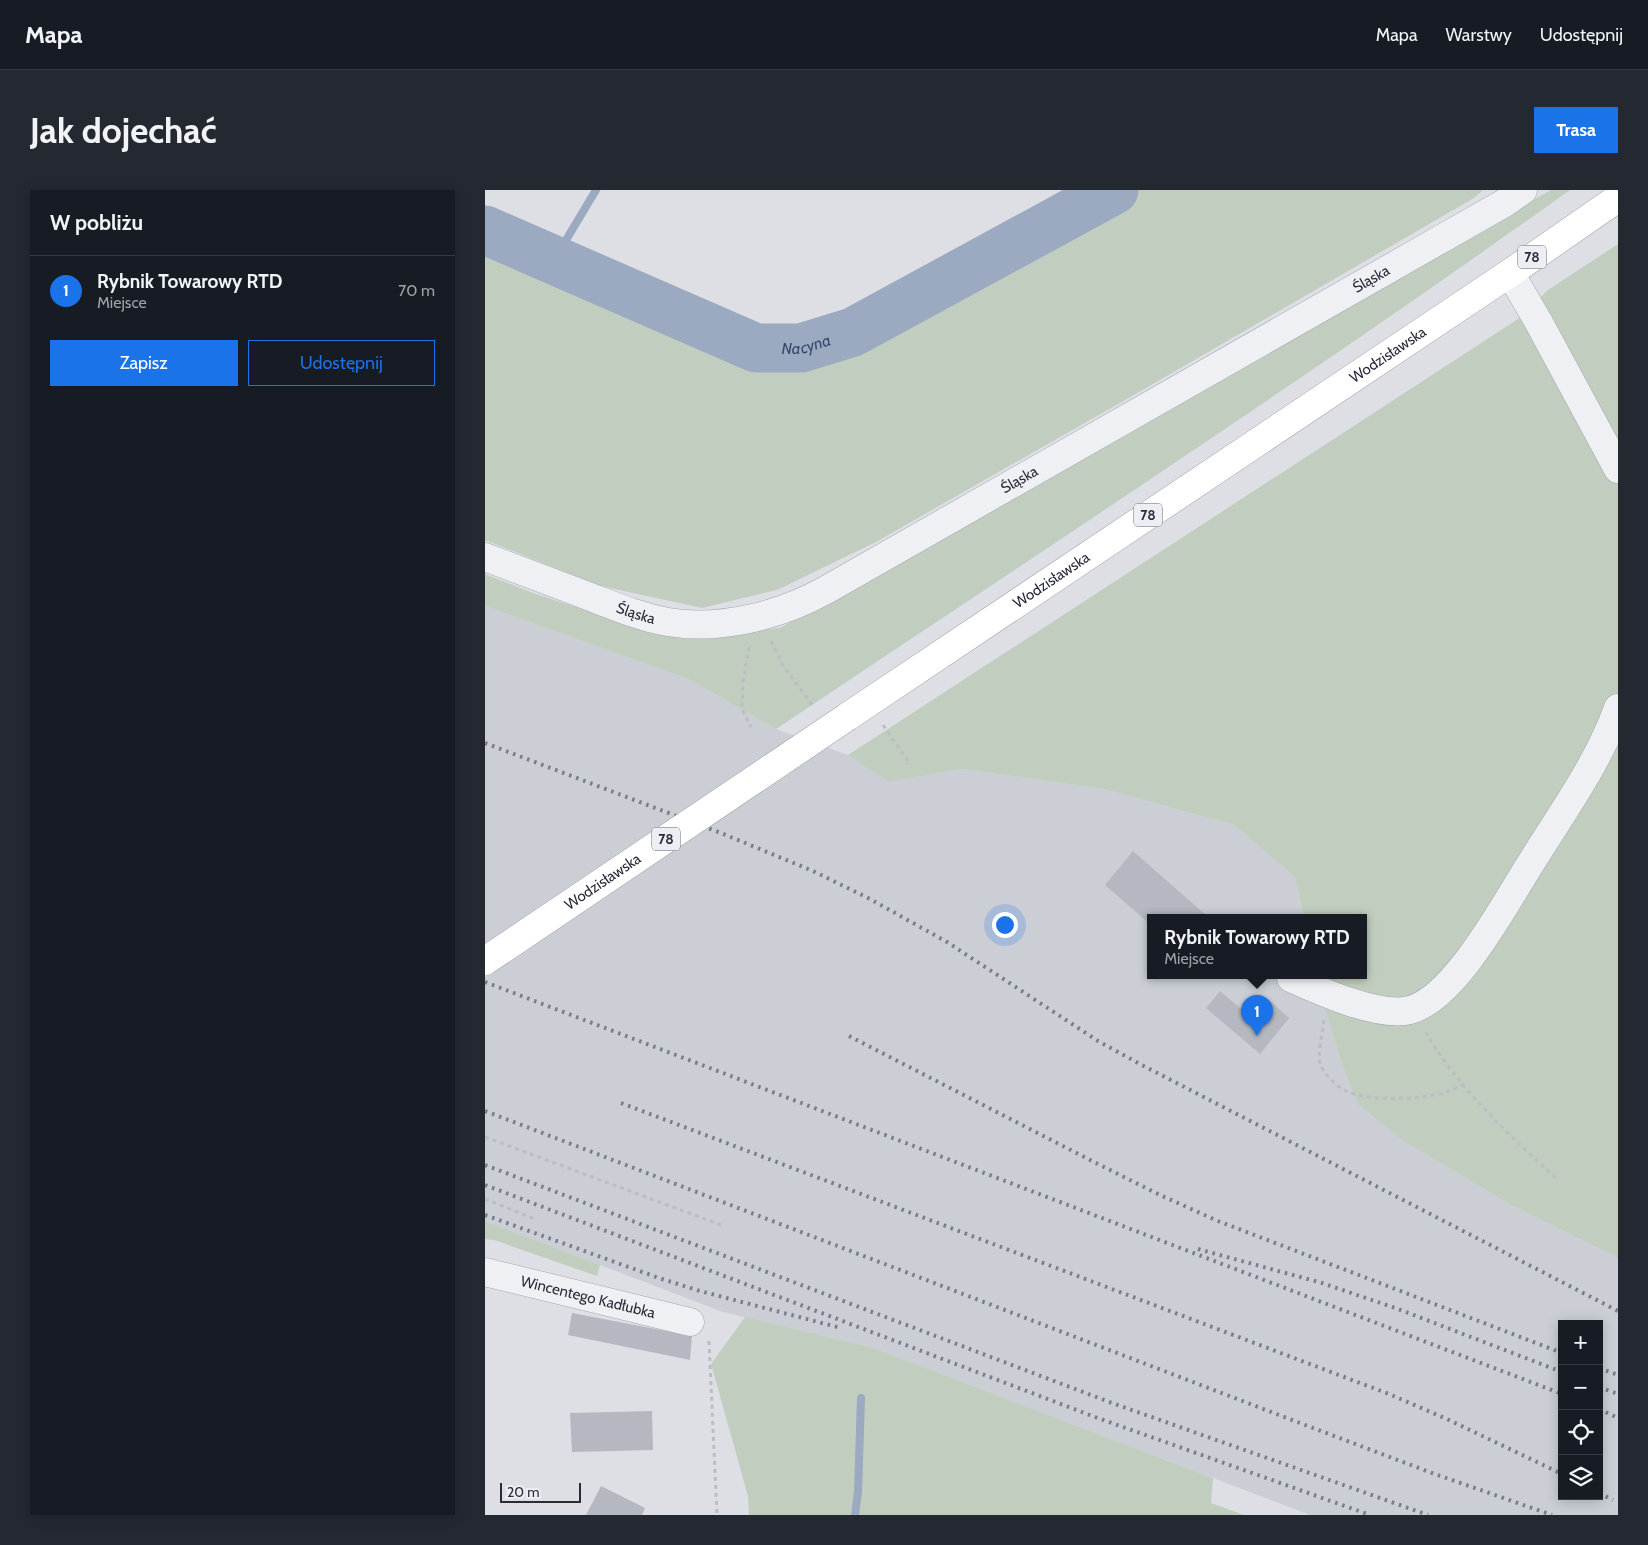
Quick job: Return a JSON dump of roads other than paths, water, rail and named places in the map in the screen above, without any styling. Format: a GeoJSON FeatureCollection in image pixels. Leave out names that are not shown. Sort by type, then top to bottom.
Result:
{"type":"FeatureCollection","features":[{"type":"Feature","properties":{"kind":"main road","name":"Wodzisławska"},"geometry":{"type":"LineString","coordinates":[[485,961],[1510,273],[1618,198]]}},
{"type":"Feature","properties":{"kind":"street","name":"Śląska"},"geometry":{"type":"LineString","coordinates":[[485,557],[633,613],[669,622],[690,624],[719,622],[757,615],[799,604],[1495,209],[1523,190]]}},
{"type":"Feature","properties":{"kind":"street"},"geometry":{"type":"LineString","coordinates":[[1510,273],[1618,469]]}},
{"type":"Feature","properties":{"kind":"street"},"geometry":{"type":"LineString","coordinates":[[1293,979],[1356,1004],[1391,1011],[1399,1012],[1417,1008],[1432,999],[1459,972],[1485,938],[1581,786],[1601,748],[1618,708]]}},
{"type":"Feature","properties":{"kind":"street","name":"Wincentego Kadłubka"},"geometry":{"type":"LineString","coordinates":[[485,1272],[690,1322]]}},
{"type":"Feature","properties":{"kind":"waterway"},"geometry":{"type":"LineString","coordinates":[[554,260],[596,190]]}},
{"type":"Feature","properties":{"kind":"waterway","name":"Nacyna"},"geometry":{"type":"LineString","coordinates":[[485,230],[756,348],[801,348],[853,332],[1114,190]]}},
{"type":"Feature","properties":{"kind":"waterway"},"geometry":{"type":"LineString","coordinates":[[855,1515],[858,1492],[861,1398]]}},
{"type":"Feature","properties":{"kind":"railway"},"geometry":{"type":"LineString","coordinates":[[485,743],[721,833],[813,871],[870,899],[947,942],[1098,1041],[1618,1311]]}},
{"type":"Feature","properties":{"kind":"railway"},"geometry":{"type":"LineString","coordinates":[[485,982],[1558,1392]]}},
{"type":"Feature","properties":{"kind":"railway"},"geometry":{"type":"LineString","coordinates":[[849,1036],[1094,1162],[1218,1221],[1558,1351]]}},
{"type":"Feature","properties":{"kind":"railway"},"geometry":{"type":"LineString","coordinates":[[621,1103],[1389,1394],[1449,1420],[1558,1472]]}},
{"type":"Feature","properties":{"kind":"railway"},"geometry":{"type":"LineString","coordinates":[[485,1111],[1313,1428],[1432,1473],[1552,1515]]}},
{"type":"Feature","properties":{"kind":"railway"},"geometry":{"type":"LineString","coordinates":[[485,1165],[1112,1403],[1428,1515]]}},
{"type":"Feature","properties":{"kind":"railway"},"geometry":{"type":"LineString","coordinates":[[485,1185],[1095,1417],[1370,1515]]}},
{"type":"Feature","properties":{"kind":"railway"},"geometry":{"type":"LineString","coordinates":[[485,1215],[659,1278],[700,1291],[841,1328]]}},
{"type":"Feature","properties":{"kind":"railway"},"geometry":{"type":"LineString","coordinates":[[1198,1249],[1322,1283],[1398,1309],[1558,1370]]}},
{"type":"Feature","properties":{"kind":"railway"},"geometry":{"type":"LineString","coordinates":[[1603,1369],[1618,1375]]}},
{"type":"Feature","properties":{"kind":"railway"},"geometry":{"type":"LineString","coordinates":[[1603,1388],[1618,1394]]}},
{"type":"Feature","properties":{"kind":"railway"},"geometry":{"type":"LineString","coordinates":[[1601,1410],[1618,1418]]}},
{"type":"Feature","properties":{"kind":"railway"},"geometry":{"type":"LineString","coordinates":[[1603,1495],[1613,1500]]}},
{"type":"Feature","properties":{"kind":"place","name":"Rybnik Towarowy RTD"},"geometry":{"type":"Point","coordinates":[1257,1036]}}]}
